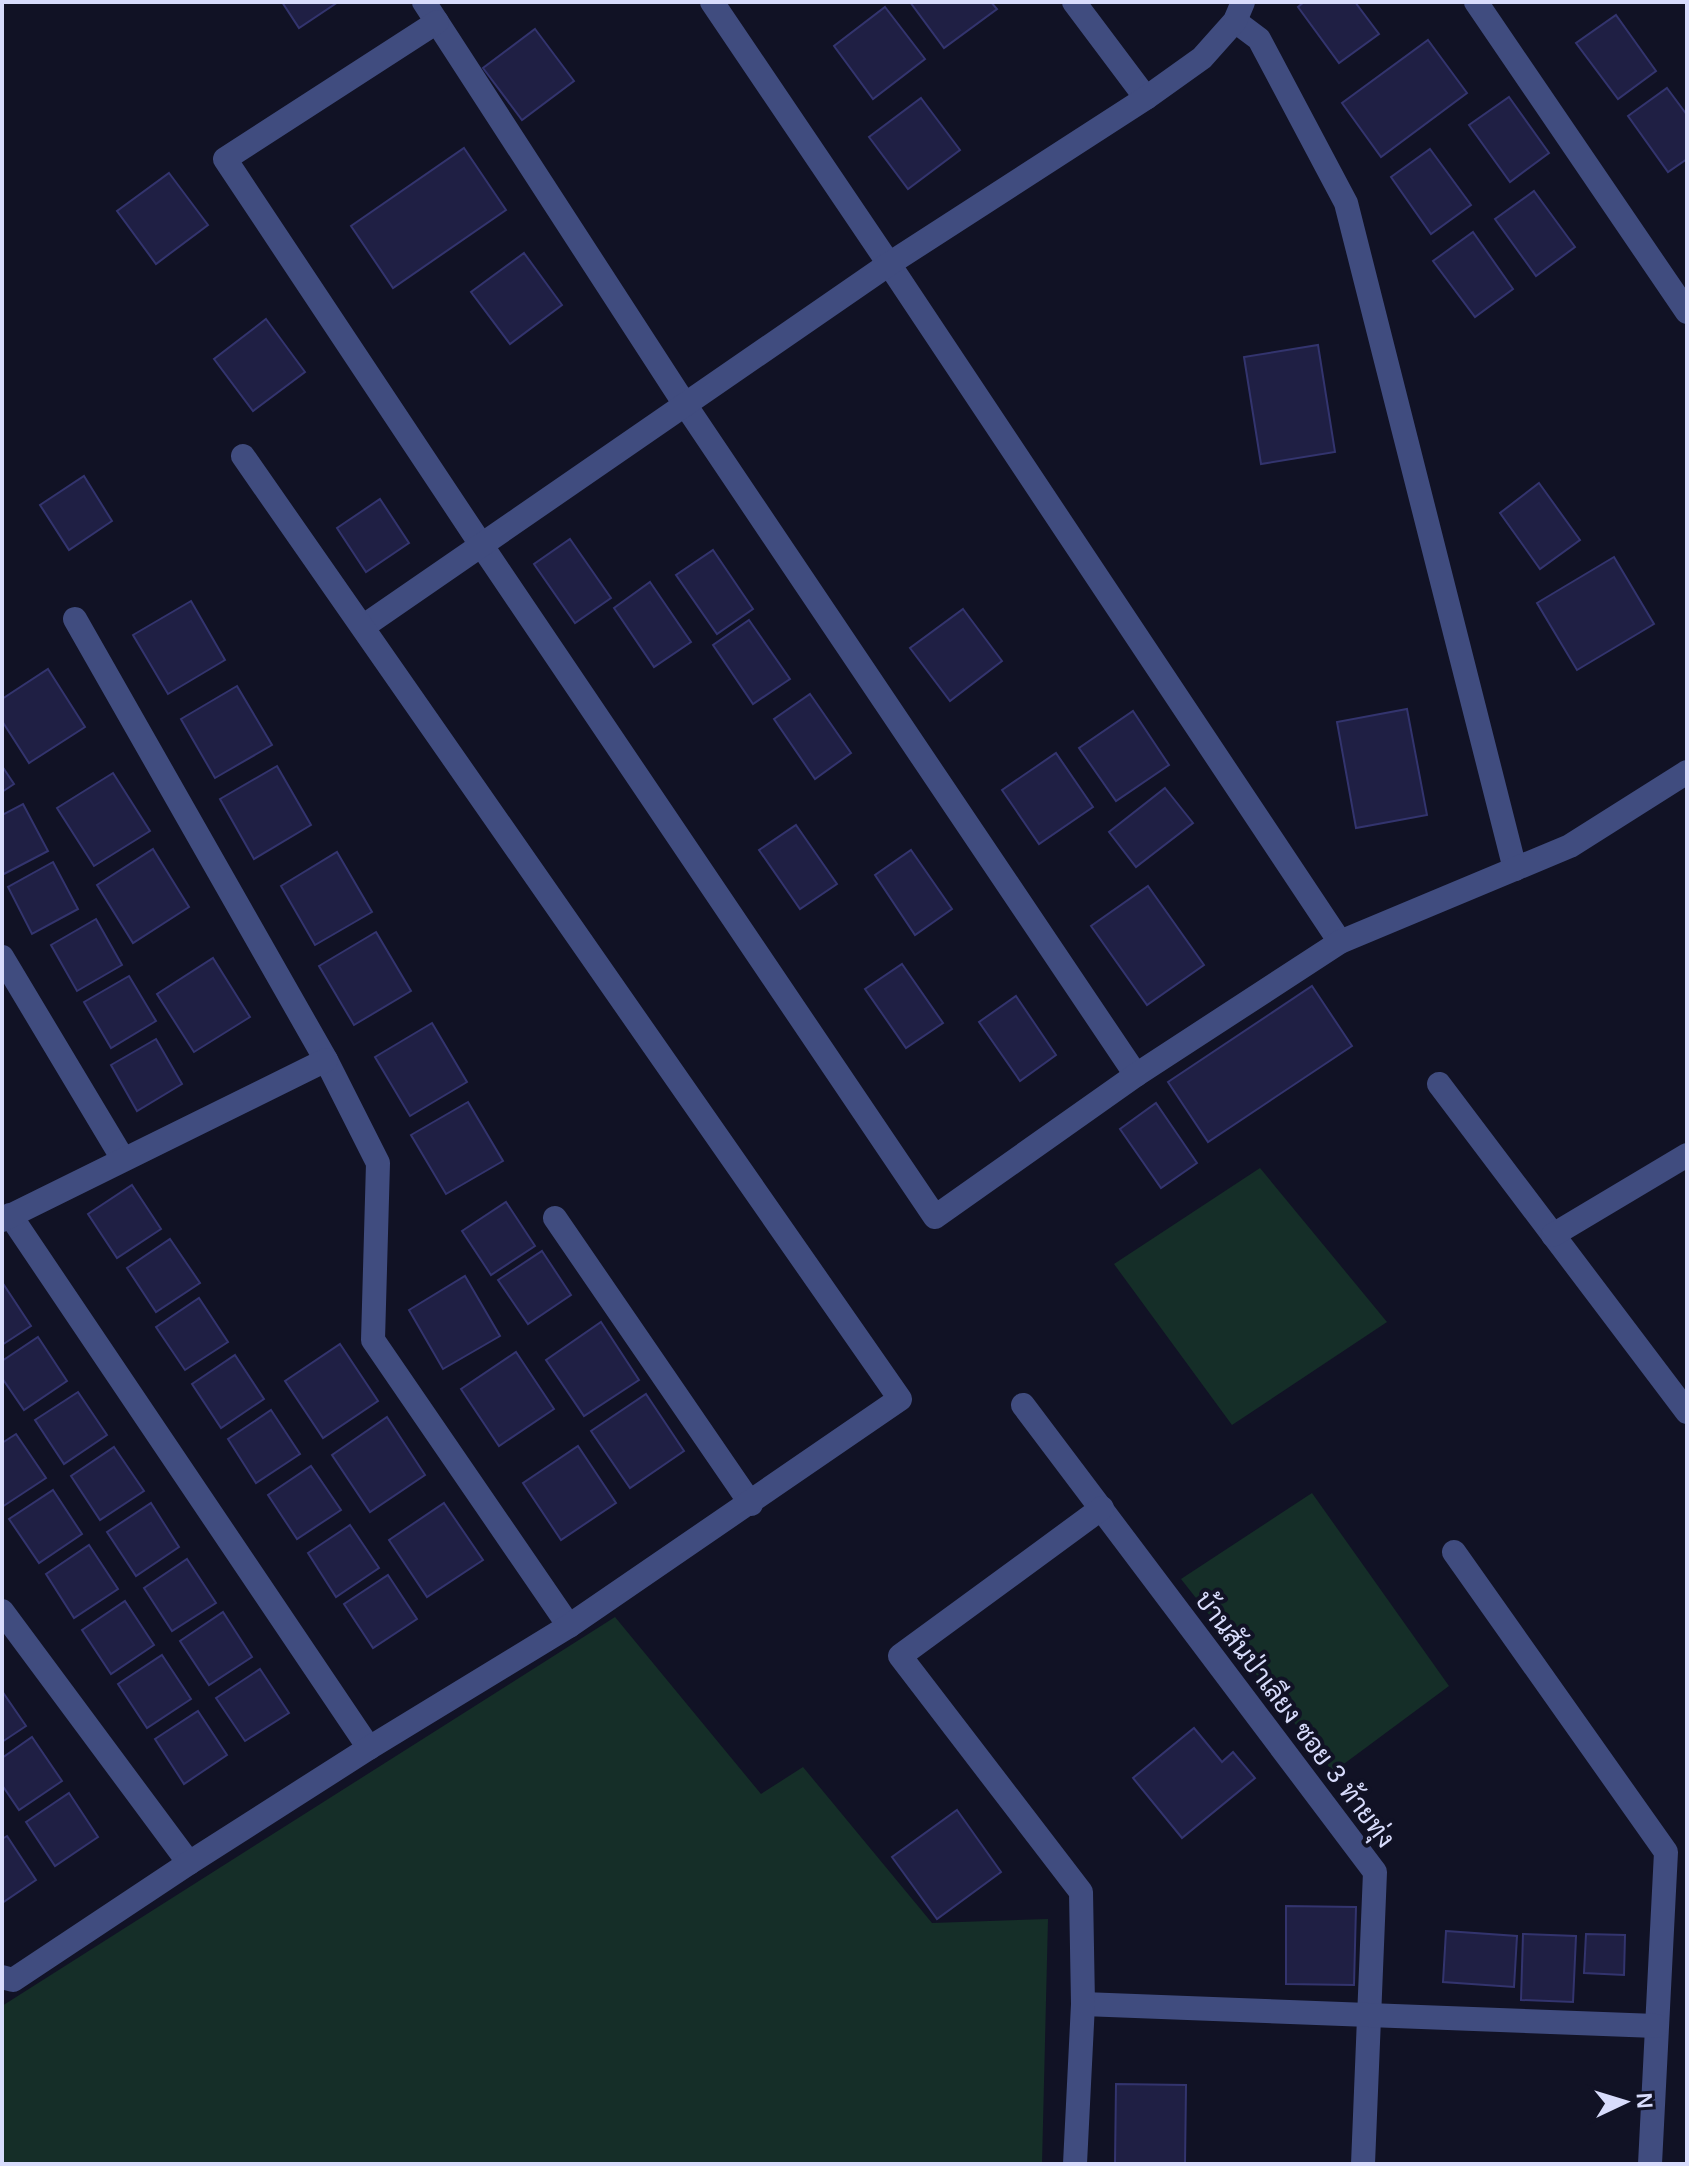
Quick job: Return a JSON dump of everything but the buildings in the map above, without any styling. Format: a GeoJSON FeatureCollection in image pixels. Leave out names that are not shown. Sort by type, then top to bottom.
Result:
{"type":"FeatureCollection","features":[{"type":"Feature","properties":{"kind":"street"},"geometry":{"type":"LineString","coordinates":[[712,2],[1340,942]]}},
{"type":"Feature","properties":{"kind":"street"},"geometry":{"type":"LineString","coordinates":[[1074,2],[1146,98]]}},
{"type":"Feature","properties":{"kind":"street"},"geometry":{"type":"LineString","coordinates":[[1476,2],[1687,312]]}},
{"type":"Feature","properties":{"kind":"street"},"geometry":{"type":"LineString","coordinates":[[364,626],[480,543],[889,264],[1146,98],[1202,58],[1239,11],[1259,39],[1346,203],[1515,869]]}},
{"type":"Feature","properties":{"kind":"street"},"geometry":{"type":"LineString","coordinates":[[1136,1075],[684,403],[430,12],[225,159],[935,1217],[1136,1075],[1340,942],[1570,846],[1687,772]]}},
{"type":"Feature","properties":{"kind":"street"},"geometry":{"type":"LineString","coordinates":[[2,1977],[13,1980],[369,1748],[569,1626],[900,1399],[243,456]]}},
{"type":"Feature","properties":{"kind":"street"},"geometry":{"type":"LineString","coordinates":[[75,619],[326,1060],[378,1163],[373,1340],[569,1626]]}},
{"type":"Feature","properties":{"kind":"street"},"geometry":{"type":"LineString","coordinates":[[2,957],[123,1159]]}},
{"type":"Feature","properties":{"kind":"street"},"geometry":{"type":"LineString","coordinates":[[326,1060],[6,1218],[369,1748]]}},
{"type":"Feature","properties":{"kind":"street"},"geometry":{"type":"LineString","coordinates":[[1439,1084],[1687,1412]]}},
{"type":"Feature","properties":{"kind":"street"},"geometry":{"type":"LineString","coordinates":[[1553,1235],[1687,1155]]}},
{"type":"Feature","properties":{"kind":"street"},"geometry":{"type":"LineString","coordinates":[[555,1218],[751,1504]]}},
{"type":"Feature","properties":{"kind":"street","name":"บ้านสันป่าเลียง ซอย 3 ท้ายทุ่ง"},"geometry":{"type":"LineString","coordinates":[[1023,1405],[1375,1872],[1363,2164]]}},
{"type":"Feature","properties":{"kind":"street"},"geometry":{"type":"LineString","coordinates":[[1075,2164],[1083,2004],[1081,1892],[900,1656],[1102,1508]]}},
{"type":"Feature","properties":{"kind":"street"},"geometry":{"type":"LineString","coordinates":[[1454,1552],[1666,1852],[1650,2164]]}},
{"type":"Feature","properties":{"kind":"street"},"geometry":{"type":"LineString","coordinates":[[2,1611],[189,1863]]}},
{"type":"Feature","properties":{"kind":"street"},"geometry":{"type":"LineString","coordinates":[[1083,2004],[1656,2026]]}},
{"type":"Feature","properties":{"kind":"green space"},"geometry":{"type":"Polygon","coordinates":[[[1260,1168],[1387,1322],[1232,1425],[1114,1264],[1260,1168]]]}},
{"type":"Feature","properties":{"kind":"green space"},"geometry":{"type":"Polygon","coordinates":[[[1312,1493],[1449,1686],[1333,1772],[1181,1579],[1312,1493]]]}},
{"type":"Feature","properties":{"kind":"green space"},"geometry":{"type":"Polygon","coordinates":[[[615,1617],[761,1794],[803,1767],[932,1923],[1048,1919],[1042,2164],[2,2164],[2,2006],[615,1617]]]}}]}
